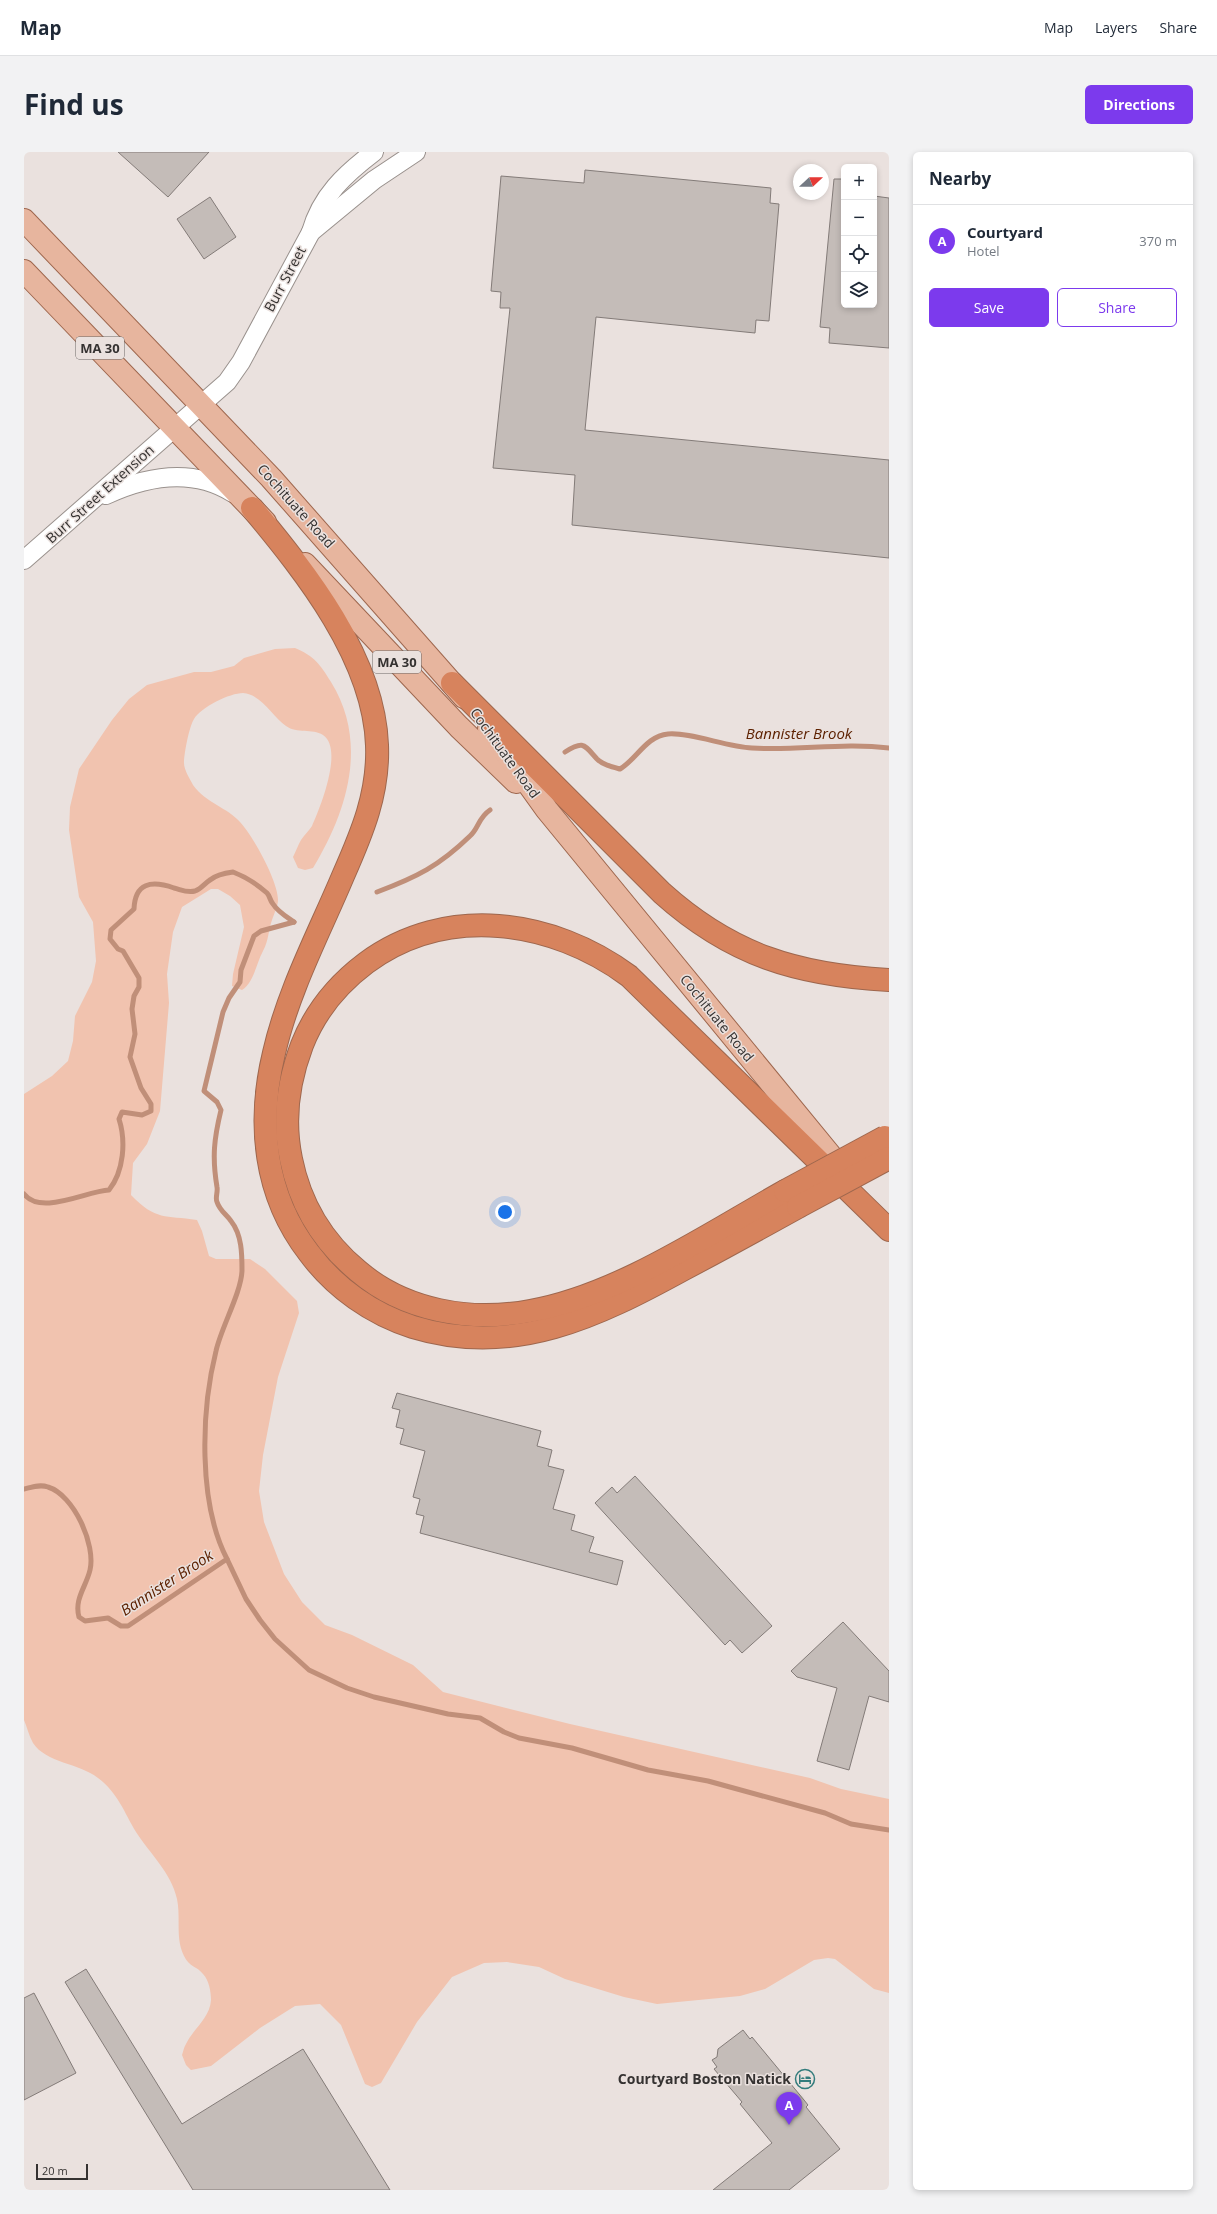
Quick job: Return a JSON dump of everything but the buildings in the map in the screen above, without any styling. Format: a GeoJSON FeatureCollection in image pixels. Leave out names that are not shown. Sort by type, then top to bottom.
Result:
{"type":"FeatureCollection","features":[{"type":"Feature","properties":{"kind":"highway"},"geometry":{"type":"LineString","coordinates":[[252,508],[305,576],[351,651],[370,697],[377,737],[377,771],[369,812],[292,994],[276,1043],[266,1090],[265,1132],[268,1159],[274,1186],[288,1220],[310,1255],[330,1277],[351,1294],[376,1310],[404,1324],[449,1336],[478,1338],[513,1336],[563,1326],[616,1306],[792,1199],[888,1143]]}},
{"type":"Feature","properties":{"kind":"highway"},"geometry":{"type":"LineString","coordinates":[[452,683],[662,893],[698,924],[740,947],[795,968],[843,977],[889,980]]}},
{"type":"Feature","properties":{"kind":"highway"},"geometry":{"type":"LineString","coordinates":[[792,1199],[637,1273],[578,1298],[532,1311],[504,1315],[465,1315],[438,1311],[398,1297],[375,1284],[345,1260],[320,1231],[299,1190],[290,1155],[287,1119],[291,1080],[304,1040],[324,1005],[351,976],[385,951],[421,935],[459,926],[499,925],[539,931],[566,940],[594,953],[629,976],[889,1230]]}},
{"type":"Feature","properties":{"kind":"main road","name":"Cochituate Road"},"geometry":{"type":"LineString","coordinates":[[24,220],[202,404],[318,530],[452,683],[492,733],[547,810],[889,1224]]}},
{"type":"Feature","properties":{"kind":"main road","name":"Cochituate Road"},"geometry":{"type":"LineString","coordinates":[[24,270],[176,427],[470,738],[547,810]]}},
{"type":"Feature","properties":{"kind":"street"},"geometry":{"type":"LineString","coordinates":[[311,232],[318,209],[324,199],[340,181],[374,152]]}},
{"type":"Feature","properties":{"kind":"street","name":"Burr Street"},"geometry":{"type":"LineString","coordinates":[[176,427],[202,404],[237,369],[311,232],[374,180],[416,152]]}},
{"type":"Feature","properties":{"kind":"street","name":"Burr Street Extension"},"geometry":{"type":"LineString","coordinates":[[24,560],[176,427]]}},
{"type":"Feature","properties":{"kind":"street"},"geometry":{"type":"LineString","coordinates":[[83,508],[127,486],[148,480],[170,477],[193,478],[214,482],[252,508]]}},
{"type":"Feature","properties":{"kind":"shaded area"},"geometry":{"type":"Polygon","coordinates":[[[295,648],[307,654],[320,665],[343,705],[349,729],[351,753],[349,777],[344,801],[336,824],[313,868],[305,870],[298,868],[293,857],[301,840],[312,826],[325,793],[331,765],[329,742],[319,733],[295,730],[286,726],[261,702],[249,694],[243,693],[224,698],[203,710],[194,719],[185,753],[184,766],[187,774],[198,791],[210,801],[235,817],[251,837],[264,859],[274,882],[278,902],[265,947],[252,978],[242,990],[232,986],[233,974],[244,927],[240,905],[230,896],[218,889],[211,889],[182,907],[173,932],[167,974],[169,1003],[160,1111],[147,1144],[133,1163],[131,1195],[154,1213],[169,1217],[197,1220],[202,1231],[209,1256],[216,1259],[250,1259],[265,1269],[297,1301],[299,1313],[278,1377],[263,1455],[259,1491],[264,1522],[284,1574],[302,1602],[325,1625],[352,1635],[413,1665],[443,1692],[570,1724],[810,1778],[841,1789],[889,1799],[889,1993],[874,1989],[835,1959],[828,1958],[814,1960],[765,1989],[740,1996],[657,2004],[624,1997],[565,1979],[539,1967],[507,1962],[484,1963],[452,1977],[417,2022],[381,2083],[372,2087],[365,2084],[341,2025],[320,2004],[295,2006],[260,2028],[211,2066],[191,2070],[186,2065],[182,2055],[189,2039],[208,2012],[211,1993],[208,1983],[201,1971],[186,1960],[181,1949],[177,1899],[170,1880],[136,1832],[116,1796],[111,1790],[90,1773],[46,1755],[39,1750],[30,1737],[24,1720],[24,1094],[52,1076],[68,1061],[73,1041],[75,1016],[92,982],[96,961],[93,922],[79,897],[69,830],[70,807],[79,769],[112,720],[129,699],[147,685],[194,672],[211,672],[234,666],[244,658],[275,649],[295,648]]]}},
{"type":"Feature","properties":{"kind":"waterway","name":"Bannister Brook"},"geometry":{"type":"LineString","coordinates":[[565,752],[580,745],[586,747],[602,763],[620,769],[648,743],[660,736],[668,734],[687,735],[752,748],[769,749],[838,746],[872,746],[889,748]]}},
{"type":"Feature","properties":{"kind":"waterway","name":"Bannister Brook"},"geometry":{"type":"LineString","coordinates":[[377,892],[416,876],[437,863],[470,836],[483,816],[490,810]]}},
{"type":"Feature","properties":{"kind":"waterway"},"geometry":{"type":"LineString","coordinates":[[24,1194],[32,1200],[41,1203],[52,1203],[99,1191],[109,1190],[121,1165],[123,1146],[119,1119],[122,1112],[142,1115],[151,1111],[151,1104],[141,1088],[130,1057],[135,1034],[132,1009],[134,996],[139,987],[139,978],[123,951],[118,949],[110,939],[111,930],[134,909],[137,894],[141,889],[152,884],[158,884],[192,892],[199,889],[215,877],[233,872],[247,878],[268,894],[272,903],[277,909],[294,922]]}},
{"type":"Feature","properties":{"kind":"waterway","name":"Bannister Brook"},"geometry":{"type":"LineString","coordinates":[[24,1489],[42,1486],[58,1492],[74,1510],[81,1522],[90,1548],[91,1560],[90,1570],[78,1604],[79,1617],[85,1621],[108,1618],[121,1626],[128,1626],[227,1559],[218,1536],[211,1511],[207,1484],[205,1428],[207,1401],[216,1351],[241,1280],[242,1258],[241,1245],[235,1226],[220,1208],[216,1200],[217,1189],[214,1148],[221,1110],[217,1102],[204,1091],[223,1012],[229,998],[240,982],[241,970],[254,936],[261,931],[294,922]]}},
{"type":"Feature","properties":{"kind":"waterway"},"geometry":{"type":"LineString","coordinates":[[227,1559],[246,1599],[275,1639],[309,1670],[347,1688],[374,1697],[448,1714],[480,1718],[504,1732],[519,1738],[572,1748],[648,1770],[708,1781],[825,1813],[851,1824],[889,1830]]}},
{"type":"Feature","properties":{"kind":"place","name":"Courtyard Boston Natick"},"geometry":{"type":"Point","coordinates":[805,2079]}},
{"type":"Feature","properties":{"kind":"place","name":"Courtyard"},"geometry":{"type":"Point","coordinates":[789,2125]}}]}
